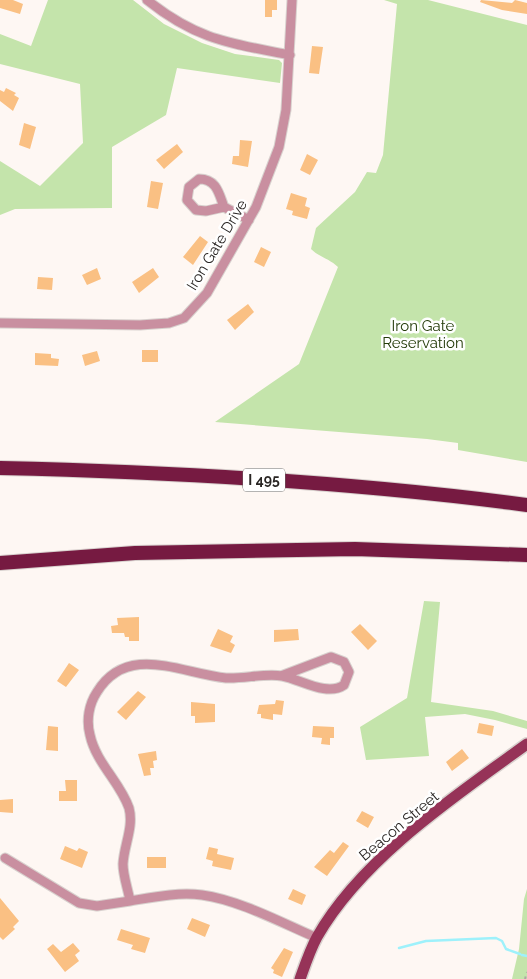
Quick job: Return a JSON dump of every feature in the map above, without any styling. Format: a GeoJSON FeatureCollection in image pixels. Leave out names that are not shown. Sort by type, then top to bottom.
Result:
{"type":"FeatureCollection","features":[{"type":"Feature","properties":{"kind":"highway","name":"I 495"},"geometry":{"type":"LineString","coordinates":[[0,468],[96,470],[284,481],[527,505]]}},
{"type":"Feature","properties":{"kind":"highway"},"geometry":{"type":"LineString","coordinates":[[0,563],[134,552],[346,549],[527,556]]}},
{"type":"Feature","properties":{"kind":"main road","name":"Beacon Street"},"geometry":{"type":"LineString","coordinates":[[300,979],[316,938],[368,871],[392,847],[527,744]]}},
{"type":"Feature","properties":{"kind":"street"},"geometry":{"type":"LineString","coordinates":[[147,0],[170,19],[204,36],[290,55]]}},
{"type":"Feature","properties":{"kind":"street","name":"Iron Gate Drive"},"geometry":{"type":"LineString","coordinates":[[0,323],[140,325],[169,323],[184,318],[207,293],[249,220],[272,171],[279,147],[286,110],[292,0]]}},
{"type":"Feature","properties":{"kind":"street"},"geometry":{"type":"LineString","coordinates":[[224,207],[217,187],[212,182],[199,179],[189,187],[187,200],[196,210],[206,211],[224,207],[249,220]]}},
{"type":"Feature","properties":{"kind":"street"},"geometry":{"type":"LineString","coordinates":[[130,901],[124,864],[130,824],[129,808],[119,788],[96,753],[90,734],[91,705],[100,688],[122,669],[142,664],[161,665],[198,674],[227,678],[281,676],[334,690],[344,686],[349,672],[344,662],[331,657],[281,676]]}},
{"type":"Feature","properties":{"kind":"street"},"geometry":{"type":"LineString","coordinates":[[5,858],[80,903],[96,906],[178,894],[203,895],[235,904],[316,938]]}},
{"type":"Feature","properties":{"kind":"path"},"geometry":{"type":"LineString","coordinates":[[525,979],[527,972]]}},
{"type":"Feature","properties":{"kind":"green space"},"geometry":{"type":"Polygon","coordinates":[[[48,0],[133,0],[164,24],[202,43],[235,54],[279,60],[282,63],[280,83],[177,68],[166,115],[112,147],[112,208],[15,209],[0,215],[0,161],[40,186],[83,143],[80,84],[0,64],[0,34],[31,46],[48,0]]]}},
{"type":"Feature","properties":{"kind":"green space","name":"Iron Gate Reservation"},"geometry":{"type":"Polygon","coordinates":[[[384,0],[428,0],[527,25],[527,462],[458,450],[458,443],[427,439],[215,422],[299,364],[338,267],[311,249],[316,228],[355,192],[367,172],[376,173],[383,155],[397,4],[384,0]]]}},
{"type":"Feature","properties":{"kind":"green space"},"geometry":{"type":"Polygon","coordinates":[[[424,601],[440,602],[431,702],[493,711],[527,721],[527,729],[465,714],[425,717],[429,756],[366,760],[360,727],[407,698],[424,601]]]}},
{"type":"Feature","properties":{"kind":"green space"},"geometry":{"type":"Polygon","coordinates":[[[527,889],[527,979],[512,979],[519,949],[524,899],[527,889]]]}},
{"type":"Feature","properties":{"kind":"building"},"geometry":{"type":"Polygon","coordinates":[[[0,0],[13,0],[23,4],[20,14],[0,8],[0,0]]]}},
{"type":"Feature","properties":{"kind":"building"},"geometry":{"type":"Polygon","coordinates":[[[265,0],[277,0],[277,10],[272,10],[272,17],[265,17],[265,0]]]}},
{"type":"Feature","properties":{"kind":"building"},"geometry":{"type":"Polygon","coordinates":[[[481,0],[512,3],[515,0],[527,3],[527,14],[502,10],[480,2],[481,0]]]}},
{"type":"Feature","properties":{"kind":"building"},"geometry":{"type":"Polygon","coordinates":[[[312,46],[323,47],[319,74],[309,73],[312,46]]]}},
{"type":"Feature","properties":{"kind":"building"},"geometry":{"type":"Polygon","coordinates":[[[6,88],[16,93],[14,95],[19,98],[13,111],[0,101],[0,90],[4,92],[6,88]]]}},
{"type":"Feature","properties":{"kind":"building"},"geometry":{"type":"Polygon","coordinates":[[[24,123],[36,127],[30,149],[19,145],[24,123]]]}},
{"type":"Feature","properties":{"kind":"building"},"geometry":{"type":"Polygon","coordinates":[[[240,140],[252,141],[248,167],[232,164],[233,156],[239,156],[240,140]]]}},
{"type":"Feature","properties":{"kind":"building"},"geometry":{"type":"Polygon","coordinates":[[[177,144],[183,152],[164,169],[156,160],[177,144]]]}},
{"type":"Feature","properties":{"kind":"building"},"geometry":{"type":"Polygon","coordinates":[[[307,154],[318,160],[310,175],[300,170],[307,154]]]}},
{"type":"Feature","properties":{"kind":"building"},"geometry":{"type":"Polygon","coordinates":[[[151,181],[163,183],[158,209],[147,207],[151,181]]]}},
{"type":"Feature","properties":{"kind":"building"},"geometry":{"type":"Polygon","coordinates":[[[291,193],[307,198],[305,206],[310,208],[307,219],[292,215],[293,211],[286,209],[291,193]]]}},
{"type":"Feature","properties":{"kind":"building"},"geometry":{"type":"Polygon","coordinates":[[[200,236],[208,242],[193,265],[183,257],[200,236]]]}},
{"type":"Feature","properties":{"kind":"building"},"geometry":{"type":"Polygon","coordinates":[[[261,247],[271,252],[264,267],[254,262],[261,247]]]}},
{"type":"Feature","properties":{"kind":"building"},"geometry":{"type":"Polygon","coordinates":[[[97,268],[101,279],[87,285],[82,275],[97,268]]]}},
{"type":"Feature","properties":{"kind":"building"},"geometry":{"type":"Polygon","coordinates":[[[153,268],[159,277],[139,293],[132,282],[153,268]]]}},
{"type":"Feature","properties":{"kind":"building"},"geometry":{"type":"Polygon","coordinates":[[[38,277],[53,278],[52,290],[37,289],[38,277]]]}},
{"type":"Feature","properties":{"kind":"building"},"geometry":{"type":"Polygon","coordinates":[[[248,304],[254,312],[235,330],[227,320],[248,304]]]}},
{"type":"Feature","properties":{"kind":"building"},"geometry":{"type":"Polygon","coordinates":[[[142,350],[158,350],[158,362],[142,362],[142,350]]]}},
{"type":"Feature","properties":{"kind":"building"},"geometry":{"type":"Polygon","coordinates":[[[97,351],[100,361],[85,366],[82,355],[97,351]]]}},
{"type":"Feature","properties":{"kind":"building"},"geometry":{"type":"Polygon","coordinates":[[[35,353],[51,354],[51,358],[59,359],[58,366],[35,365],[35,353]]]}},
{"type":"Feature","properties":{"kind":"building"},"geometry":{"type":"Polygon","coordinates":[[[139,617],[139,641],[129,641],[129,637],[125,637],[124,633],[112,633],[111,626],[118,625],[117,618],[139,617]]]}},
{"type":"Feature","properties":{"kind":"building"},"geometry":{"type":"Polygon","coordinates":[[[360,624],[377,641],[368,650],[351,632],[360,624]]]}},
{"type":"Feature","properties":{"kind":"building"},"geometry":{"type":"Polygon","coordinates":[[[218,629],[233,636],[230,642],[235,645],[231,653],[210,646],[218,629]]]}},
{"type":"Feature","properties":{"kind":"building"},"geometry":{"type":"Polygon","coordinates":[[[298,629],[299,640],[274,642],[274,630],[298,629]]]}},
{"type":"Feature","properties":{"kind":"building"},"geometry":{"type":"Polygon","coordinates":[[[69,663],[79,670],[66,687],[57,681],[69,663]]]}},
{"type":"Feature","properties":{"kind":"building"},"geometry":{"type":"Polygon","coordinates":[[[138,691],[146,697],[126,720],[117,712],[138,691]]]}},
{"type":"Feature","properties":{"kind":"building"},"geometry":{"type":"Polygon","coordinates":[[[276,700],[284,701],[282,715],[273,714],[273,720],[261,718],[261,714],[257,714],[259,705],[275,704],[276,700]]]}},
{"type":"Feature","properties":{"kind":"building"},"geometry":{"type":"Polygon","coordinates":[[[191,702],[215,704],[215,722],[195,723],[195,716],[191,716],[191,702]]]}},
{"type":"Feature","properties":{"kind":"building"},"geometry":{"type":"Polygon","coordinates":[[[479,723],[494,726],[492,736],[477,733],[479,723]]]}},
{"type":"Feature","properties":{"kind":"building"},"geometry":{"type":"Polygon","coordinates":[[[48,726],[58,727],[58,751],[46,750],[48,726]]]}},
{"type":"Feature","properties":{"kind":"building"},"geometry":{"type":"Polygon","coordinates":[[[313,726],[334,727],[334,738],[330,738],[330,745],[321,744],[322,738],[312,737],[313,726]]]}},
{"type":"Feature","properties":{"kind":"building"},"geometry":{"type":"Polygon","coordinates":[[[462,749],[469,758],[452,771],[446,762],[462,749]]]}},
{"type":"Feature","properties":{"kind":"building"},"geometry":{"type":"Polygon","coordinates":[[[156,751],[157,760],[153,761],[154,768],[150,768],[151,775],[144,776],[138,754],[156,751]]]}},
{"type":"Feature","properties":{"kind":"building"},"geometry":{"type":"Polygon","coordinates":[[[65,780],[77,780],[77,801],[59,801],[59,791],[66,791],[65,780]]]}},
{"type":"Feature","properties":{"kind":"building"},"geometry":{"type":"Polygon","coordinates":[[[13,799],[13,813],[0,812],[0,800],[13,799]]]}},
{"type":"Feature","properties":{"kind":"building"},"geometry":{"type":"Polygon","coordinates":[[[362,811],[374,817],[368,828],[356,821],[362,811]]]}},
{"type":"Feature","properties":{"kind":"building"},"geometry":{"type":"Polygon","coordinates":[[[343,842],[349,846],[327,876],[314,867],[330,850],[334,853],[343,842]]]}},
{"type":"Feature","properties":{"kind":"building"},"geometry":{"type":"Polygon","coordinates":[[[65,846],[77,851],[79,848],[88,852],[82,868],[60,859],[65,846]]]}},
{"type":"Feature","properties":{"kind":"building"},"geometry":{"type":"Polygon","coordinates":[[[209,847],[218,849],[217,854],[234,858],[231,870],[212,866],[213,861],[206,859],[209,847]]]}},
{"type":"Feature","properties":{"kind":"building"},"geometry":{"type":"Polygon","coordinates":[[[147,857],[166,857],[166,868],[147,868],[147,857]]]}},
{"type":"Feature","properties":{"kind":"building"},"geometry":{"type":"Polygon","coordinates":[[[293,889],[306,895],[302,905],[288,899],[293,889]]]}},
{"type":"Feature","properties":{"kind":"building"},"geometry":{"type":"Polygon","coordinates":[[[0,898],[19,921],[13,927],[15,929],[3,940],[0,937],[0,898]]]}},
{"type":"Feature","properties":{"kind":"building"},"geometry":{"type":"Polygon","coordinates":[[[192,918],[210,925],[205,937],[187,929],[192,918]]]}},
{"type":"Feature","properties":{"kind":"building"},"geometry":{"type":"Polygon","coordinates":[[[121,929],[150,938],[145,953],[131,949],[133,945],[117,940],[121,929]]]}},
{"type":"Feature","properties":{"kind":"building"},"geometry":{"type":"Polygon","coordinates":[[[73,943],[80,951],[75,955],[79,961],[65,972],[47,949],[53,944],[61,952],[73,943]]]}},
{"type":"Feature","properties":{"kind":"building"},"geometry":{"type":"Polygon","coordinates":[[[284,948],[293,952],[282,977],[273,973],[274,970],[271,968],[284,948]]]}},
{"type":"Feature","properties":{"kind":"waterway"},"geometry":{"type":"LineString","coordinates":[[399,948],[426,941],[496,938],[502,941],[506,949],[520,954]]}},
{"type":"Feature","properties":{"kind":"waterway"},"geometry":{"type":"LineString","coordinates":[[522,955],[527,956]]}}]}
